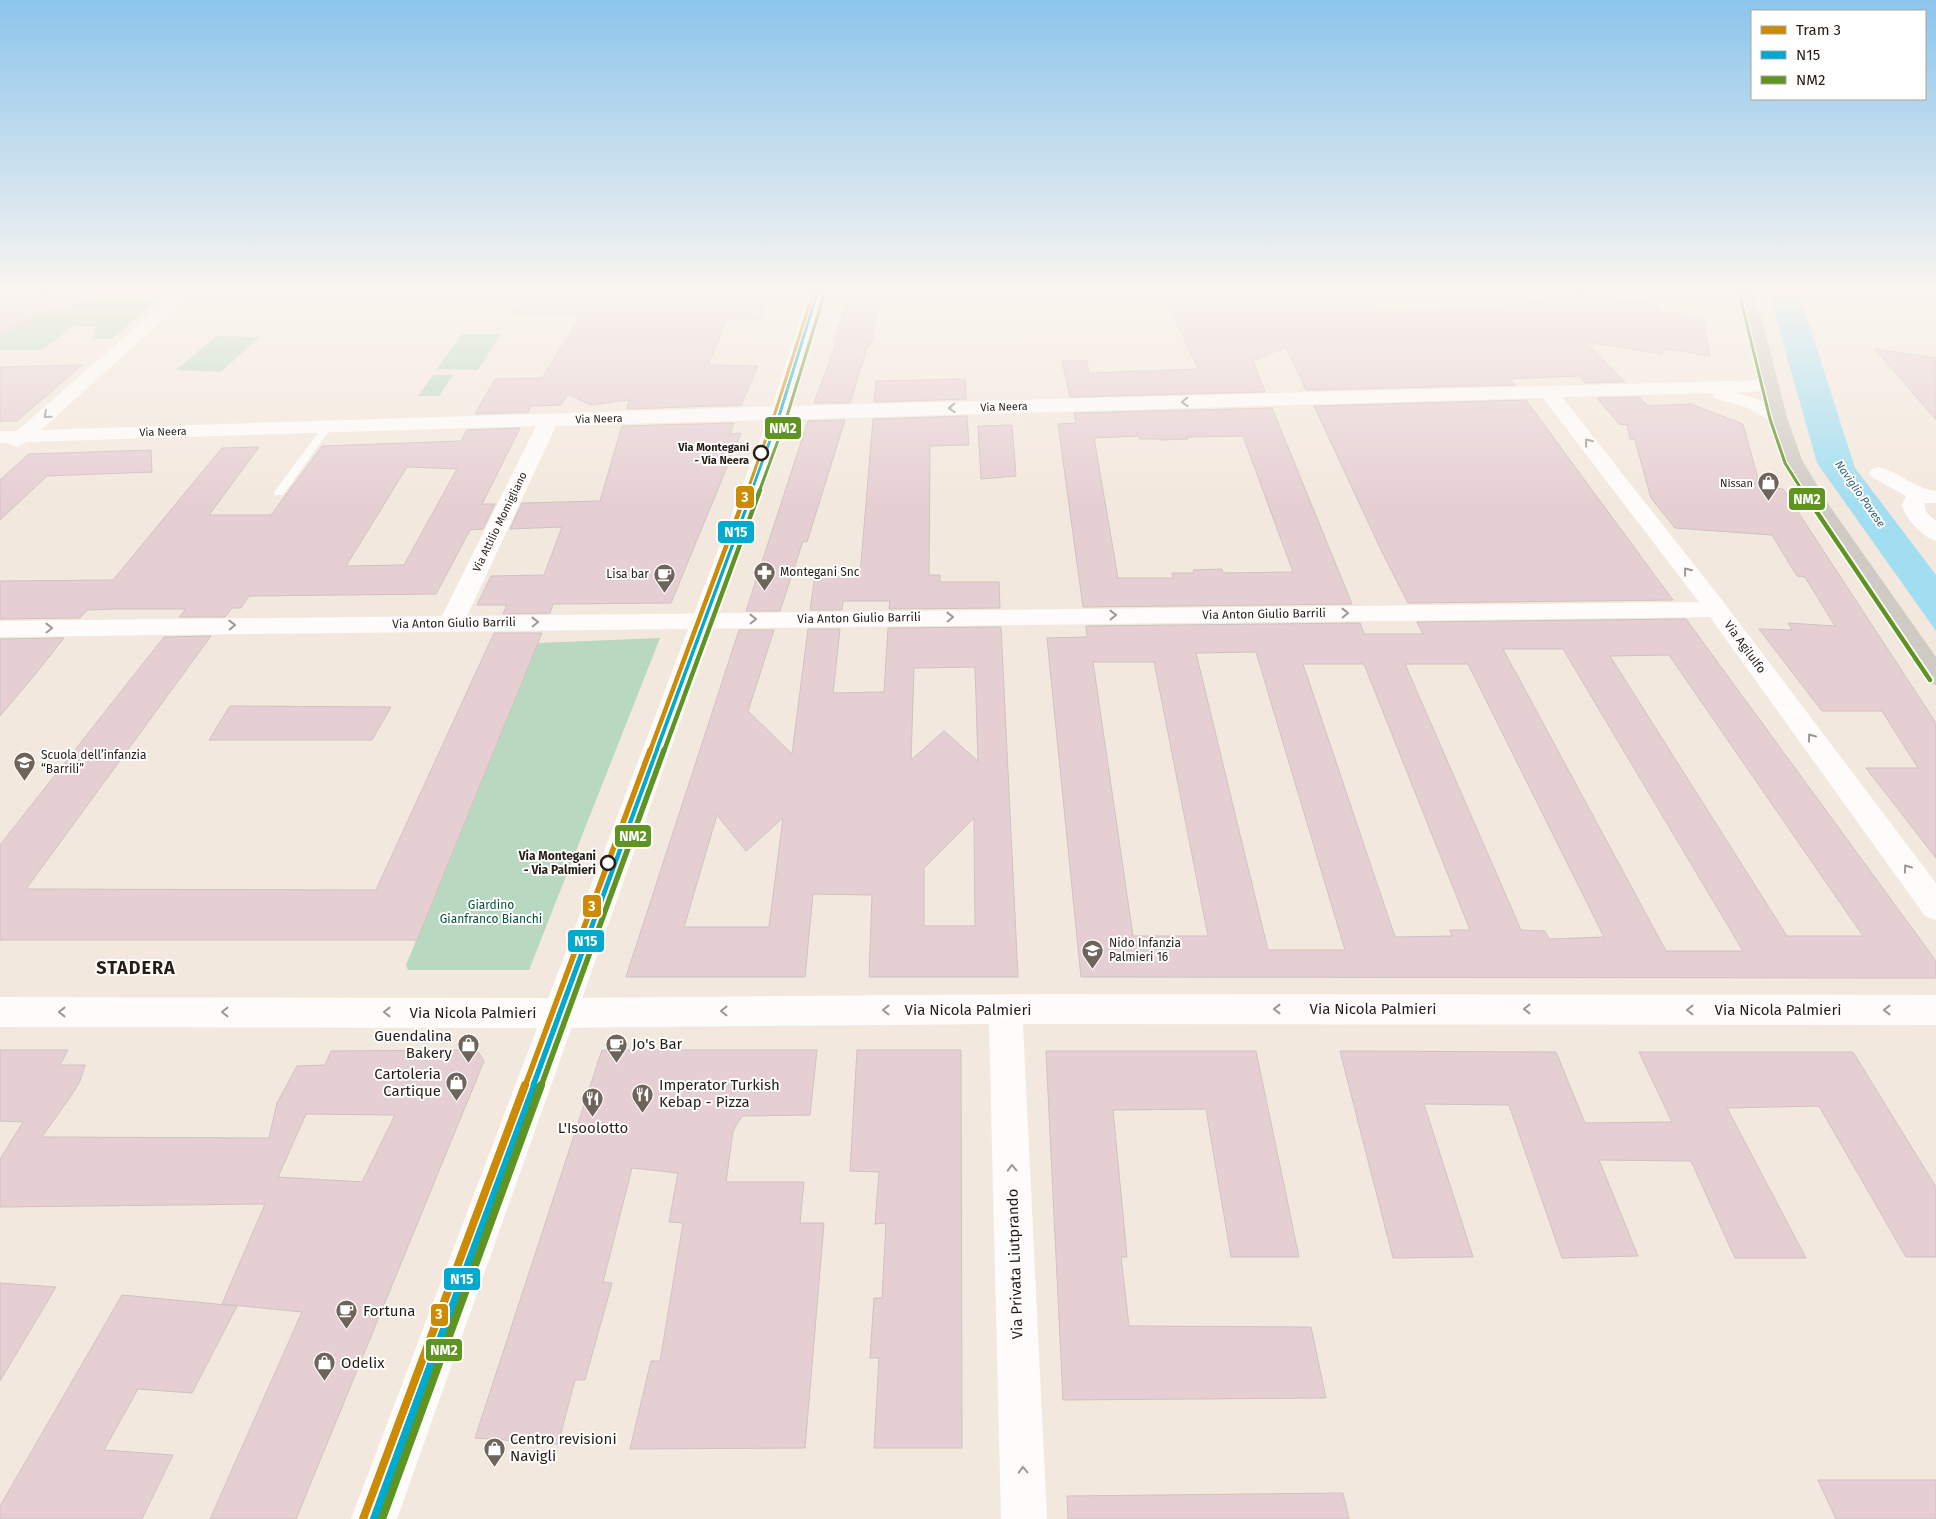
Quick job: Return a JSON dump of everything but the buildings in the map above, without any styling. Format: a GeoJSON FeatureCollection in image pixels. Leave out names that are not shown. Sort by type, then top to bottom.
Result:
{"type":"FeatureCollection","features":[{"type":"Feature","properties":{"kind":"main road"},"geometry":{"type":"LineString","coordinates":[[1764,361],[1777,417],[1792,460],[1805,483],[1936,676]]}},
{"type":"Feature","properties":{"kind":"street"},"geometry":{"type":"LineString","coordinates":[[0,456],[107,361]]}},
{"type":"Feature","properties":{"kind":"street"},"geometry":{"type":"LineString","coordinates":[[374,1519],[780,412],[796,361]]}},
{"type":"Feature","properties":{"kind":"street","name":"Via Neera"},"geometry":{"type":"LineString","coordinates":[[0,437],[548,421],[780,412],[1770,386]]}},
{"type":"Feature","properties":{"kind":"street","name":"Via Neera"},"geometry":{"type":"LineString","coordinates":[[1682,388],[1733,397],[1756,405],[1777,417]]}},
{"type":"Feature","properties":{"kind":"street","name":"Via Agilulfo"},"geometry":{"type":"LineString","coordinates":[[1548,392],[1717,609],[1936,907]]}},
{"type":"Feature","properties":{"kind":"street","name":"Via Attilio Momigliano"},"geometry":{"type":"LineString","coordinates":[[451,623],[548,421]]}},
{"type":"Feature","properties":{"kind":"street"},"geometry":{"type":"LineString","coordinates":[[1879,473],[1929,497]]}},
{"type":"Feature","properties":{"kind":"street"},"geometry":{"type":"LineString","coordinates":[[1929,497],[1914,500],[1914,512],[1936,534]]}},
{"type":"Feature","properties":{"kind":"street","name":"Via Anton Giulio Barrili"},"geometry":{"type":"LineString","coordinates":[[0,629],[1717,609]]}},
{"type":"Feature","properties":{"kind":"street","name":"Via Nicola Palmieri"},"geometry":{"type":"LineString","coordinates":[[0,1012],[559,1013],[1005,1009],[1936,1010]]}},
{"type":"Feature","properties":{"kind":"street","name":"Via Privata Liutprando"},"geometry":{"type":"LineString","coordinates":[[1005,1009],[1024,1519]]}},
{"type":"Feature","properties":{"kind":"lane"},"geometry":{"type":"LineString","coordinates":[[279,493],[326,428]]}},
{"type":"Feature","properties":{"kind":"green space"},"geometry":{"type":"Polygon","coordinates":[[[187,361],[233,361],[221,372],[176,370],[187,361]]]}},
{"type":"Feature","properties":{"kind":"green space"},"geometry":{"type":"Polygon","coordinates":[[[443,361],[484,361],[478,370],[437,369],[443,361]]]}},
{"type":"Feature","properties":{"kind":"green space"},"geometry":{"type":"Polygon","coordinates":[[[433,375],[453,375],[439,396],[418,396],[433,375]]]}},
{"type":"Feature","properties":{"kind":"green space","name":"Giardino Gianfranco Bianchi"},"geometry":{"type":"Polygon","coordinates":[[[660,638],[529,970],[408,970],[406,965],[538,643],[660,638]]]}},
{"type":"Feature","properties":{"kind":"water","name":"Naviglio Pavese"},"geometry":{"type":"Polygon","coordinates":[[[1788,361],[1821,361],[1855,468],[1936,575],[1936,631],[1817,463],[1788,361]]]}},
{"type":"Feature","properties":{"kind":"tram line","name":"3"},"geometry":{"type":"LineString","coordinates":[[363,1519],[743,502],[792,361]]}},
{"type":"Feature","properties":{"kind":"transit line","name":"N15"},"geometry":{"type":"LineString","coordinates":[[374,1519],[780,413],[796,361]]}},
{"type":"Feature","properties":{"kind":"transit line","name":"NM2"},"geometry":{"type":"LineString","coordinates":[[382,1519],[787,416],[804,361]]}},
{"type":"Feature","properties":{"kind":"transit line","name":"NM2"},"geometry":{"type":"LineString","coordinates":[[1756,361],[1770,419],[1785,463],[1815,512],[1930,680]]}},
{"type":"Feature","properties":{"kind":"place","name":"Via Montegani - Via Neera"},"geometry":{"type":"Point","coordinates":[761,453]}},
{"type":"Feature","properties":{"kind":"place","name":"Nissan"},"geometry":{"type":"Point","coordinates":[1769,502]}},
{"type":"Feature","properties":{"kind":"place","name":"Montegani Snc"},"geometry":{"type":"Point","coordinates":[764,591]}},
{"type":"Feature","properties":{"kind":"place","name":"Lisa bar"},"geometry":{"type":"Point","coordinates":[665,593]}},
{"type":"Feature","properties":{"kind":"place","name":"Scuola dell’infanzia “Barrili”"},"geometry":{"type":"Point","coordinates":[25,781]}},
{"type":"Feature","properties":{"kind":"place","name":"Via Montegani - Via Palmieri"},"geometry":{"type":"Point","coordinates":[608,863]}},
{"type":"Feature","properties":{"kind":"place","name":"Nido Infanzia Palmieri 16"},"geometry":{"type":"Point","coordinates":[1093,969]}},
{"type":"Feature","properties":{"kind":"place","name":"Jo's Bar"},"geometry":{"type":"Point","coordinates":[616,1063]}},
{"type":"Feature","properties":{"kind":"place","name":"Guendalina Bakery"},"geometry":{"type":"Point","coordinates":[468,1064]}},
{"type":"Feature","properties":{"kind":"place","name":"Cartoleria Cartique"},"geometry":{"type":"Point","coordinates":[457,1102]}},
{"type":"Feature","properties":{"kind":"place","name":"Imperator Turkish Kebap - Pizza"},"geometry":{"type":"Point","coordinates":[643,1113]}},
{"type":"Feature","properties":{"kind":"place","name":"L'Isoolotto"},"geometry":{"type":"Point","coordinates":[593,1118]}},
{"type":"Feature","properties":{"kind":"place","name":"Fortuna"},"geometry":{"type":"Point","coordinates":[347,1330]}},
{"type":"Feature","properties":{"kind":"place","name":"Odelix"},"geometry":{"type":"Point","coordinates":[325,1382]}},
{"type":"Feature","properties":{"kind":"place","name":"Centro revisioni Navigli"},"geometry":{"type":"Point","coordinates":[494,1467]}},
{"type":"Feature","properties":{"kind":"district","name":"STADERA"},"geometry":{"type":"Point","coordinates":[136,968]}}]}
